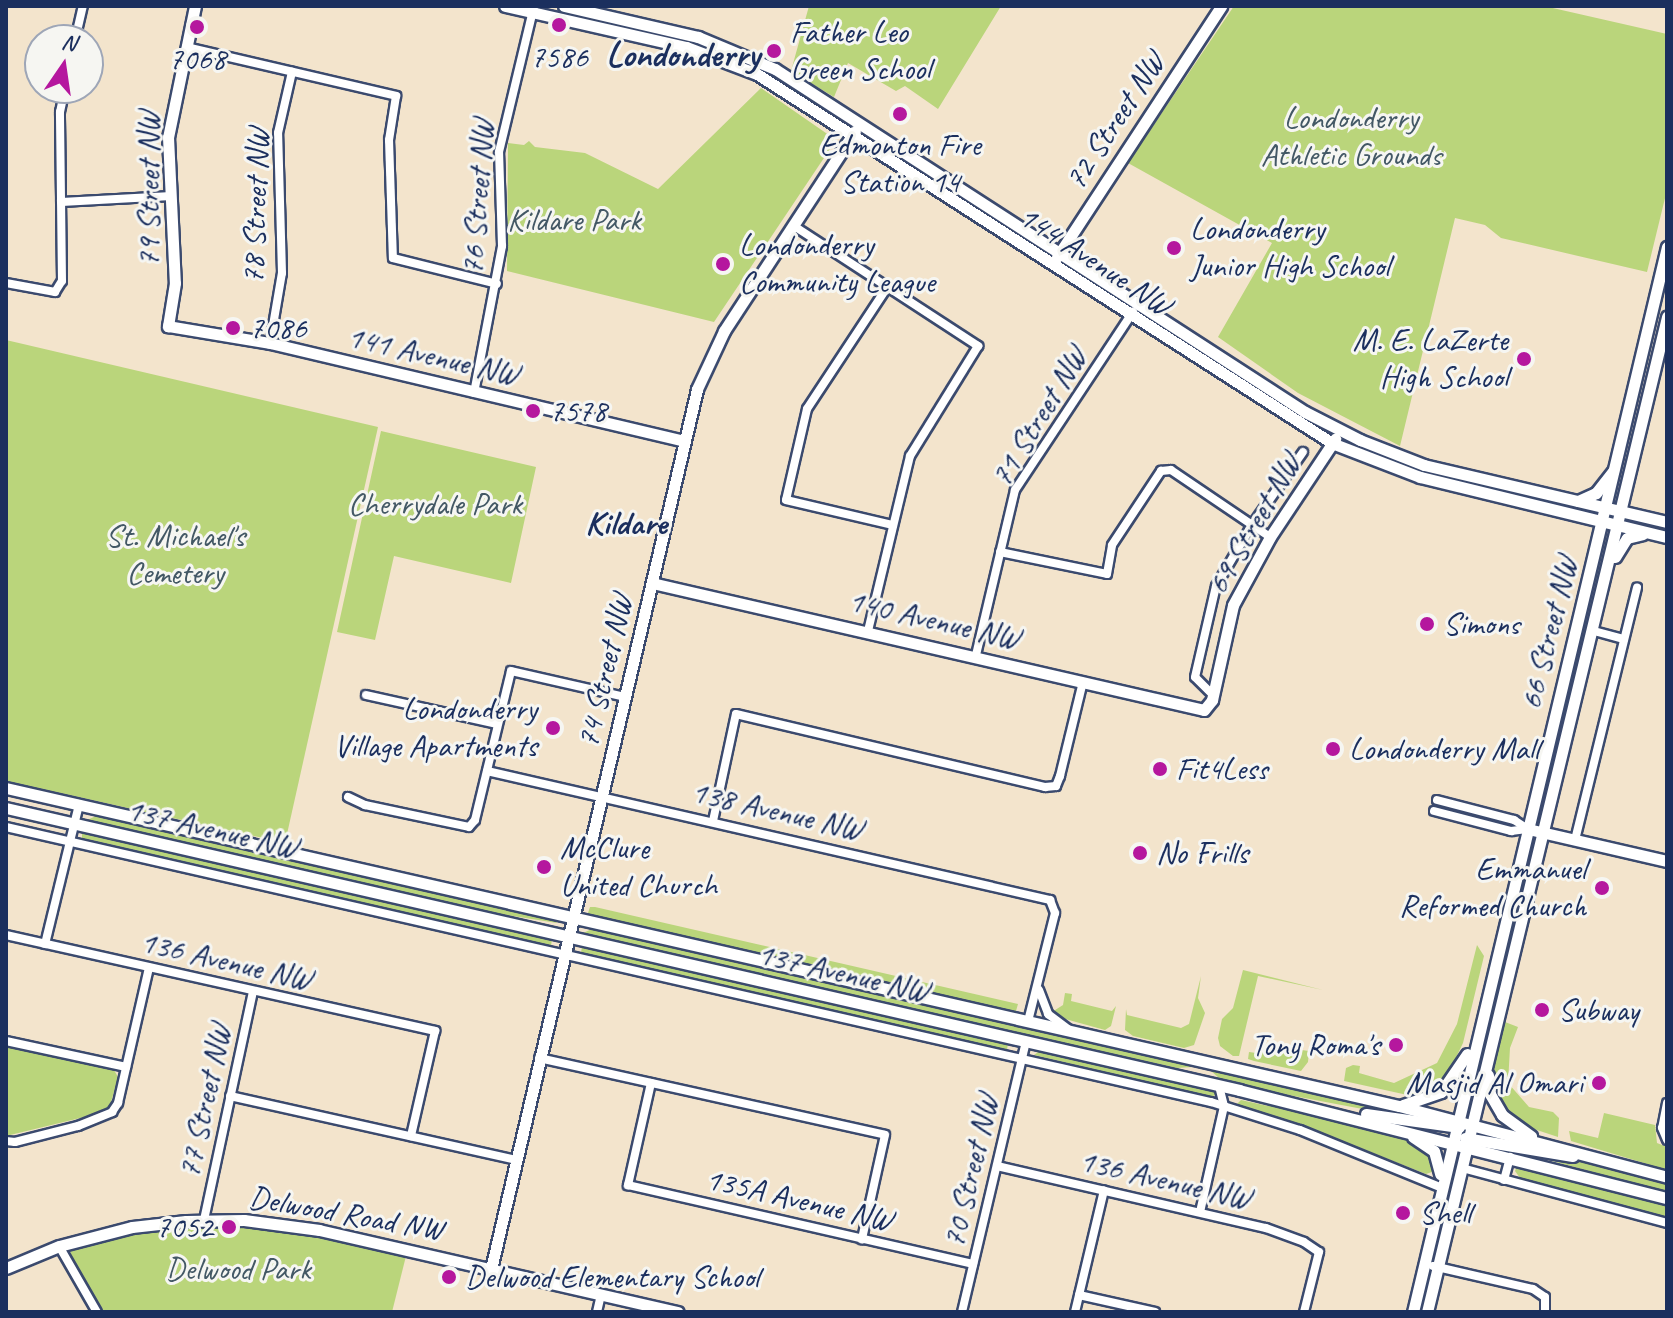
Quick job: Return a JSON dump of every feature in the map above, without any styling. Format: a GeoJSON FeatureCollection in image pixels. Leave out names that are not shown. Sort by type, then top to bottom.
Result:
{"type":"FeatureCollection","features":[{"type":"Feature","properties":{"kind":"street","name":"79 Street NW"},"geometry":{"type":"LineString","coordinates":[[168,326],[175,283],[168,137],[195,6]]}},
{"type":"Feature","properties":{"kind":"street","name":"144 Avenue NW"},"geometry":{"type":"LineString","coordinates":[[505,6],[533,9],[724,59],[857,128],[1059,253],[1135,310],[1332,443],[1420,477],[1667,537]]}},
{"type":"Feature","properties":{"kind":"street","name":"144 Avenue NW"},"geometry":{"type":"LineString","coordinates":[[564,6],[698,37],[737,50],[775,69],[1052,264],[1340,430],[1424,465],[1667,522]]}},
{"type":"Feature","properties":{"kind":"street","name":"72 Street NW"},"geometry":{"type":"LineString","coordinates":[[1052,264],[1221,6]]}},
{"type":"Feature","properties":{"kind":"street","name":"76 Street NW"},"geometry":{"type":"LineString","coordinates":[[474,393],[502,246],[499,152],[533,9]]}},
{"type":"Feature","properties":{"kind":"street"},"geometry":{"type":"LineString","coordinates":[[186,47],[396,96],[389,140],[393,258],[497,284]]}},
{"type":"Feature","properties":{"kind":"street","name":"78 Street NW"},"geometry":{"type":"LineString","coordinates":[[270,343],[282,273],[278,133],[292,72]]}},
{"type":"Feature","properties":{"kind":"street"},"geometry":{"type":"LineString","coordinates":[[6,283],[55,292],[62,281],[62,104]]}},
{"type":"Feature","properties":{"kind":"street","name":"74 Street NW"},"geometry":{"type":"LineString","coordinates":[[491,1269],[697,389],[713,349],[857,128]]}},
{"type":"Feature","properties":{"kind":"street"},"geometry":{"type":"LineString","coordinates":[[61,202],[172,196]]}},
{"type":"Feature","properties":{"kind":"street"},"geometry":{"type":"LineString","coordinates":[[794,226],[978,346],[910,456],[868,631]]}},
{"type":"Feature","properties":{"kind":"street","name":"66 Street NW"},"geometry":{"type":"LineString","coordinates":[[1413,1312],[1455,1124],[1603,522],[1667,247]]}},
{"type":"Feature","properties":{"kind":"street"},"geometry":{"type":"LineString","coordinates":[[888,286],[807,409],[786,500],[893,525]]}},
{"type":"Feature","properties":{"kind":"street","name":"71 Street NW"},"geometry":{"type":"LineString","coordinates":[[976,655],[1015,490],[1135,310]]}},
{"type":"Feature","properties":{"kind":"street","name":"66 Street NW"},"geometry":{"type":"LineString","coordinates":[[1427,1312],[1594,631],[1667,317]]}},
{"type":"Feature","properties":{"kind":"street","name":"141 Avenue NW"},"geometry":{"type":"LineString","coordinates":[[168,326],[270,343],[685,441]]}},
{"type":"Feature","properties":{"kind":"street","name":"69 Street NW"},"geometry":{"type":"LineString","coordinates":[[1204,710],[1213,695],[1233,605],[1270,537],[1340,430]]}},
{"type":"Feature","properties":{"kind":"street","name":"69 Street NW"},"geometry":{"type":"LineString","coordinates":[[1213,695],[1195,677],[1216,586],[1252,525],[1303,452]]}},
{"type":"Feature","properties":{"kind":"street"},"geometry":{"type":"LineString","coordinates":[[1578,501],[1596,493],[1616,468]]}},
{"type":"Feature","properties":{"kind":"street"},"geometry":{"type":"LineString","coordinates":[[1000,552],[1107,574],[1112,545],[1161,471],[1171,470],[1270,537]]}},
{"type":"Feature","properties":{"kind":"street"},"geometry":{"type":"LineString","coordinates":[[1608,568],[1627,538],[1654,534]]}},
{"type":"Feature","properties":{"kind":"street","name":"140 Avenue NW"},"geometry":{"type":"LineString","coordinates":[[652,583],[976,655],[1204,710]]}},
{"type":"Feature","properties":{"kind":"street"},"geometry":{"type":"LineString","coordinates":[[1575,840],[1637,587]]}},
{"type":"Feature","properties":{"kind":"street","name":"66 Street NW"},"geometry":{"type":"LineString","coordinates":[[1594,631],[1624,639]]}},
{"type":"Feature","properties":{"kind":"street"},"geometry":{"type":"LineString","coordinates":[[348,797],[365,805],[464,828],[473,824],[511,671],[625,697]]}},
{"type":"Feature","properties":{"kind":"street"},"geometry":{"type":"LineString","coordinates":[[713,821],[736,714],[1045,787],[1056,786],[1083,682]]}},
{"type":"Feature","properties":{"kind":"street"},"geometry":{"type":"LineString","coordinates":[[366,695],[497,724]]}},
{"type":"Feature","properties":{"kind":"street","name":"138 Avenue NW"},"geometry":{"type":"LineString","coordinates":[[487,771],[1041,897],[1053,904],[1055,913],[1038,983]]}},
{"type":"Feature","properties":{"kind":"street","name":"137 Avenue NW"},"geometry":{"type":"LineString","coordinates":[[6,788],[1399,1106],[1455,1124]]}},
{"type":"Feature","properties":{"kind":"street"},"geometry":{"type":"LineString","coordinates":[[1437,800],[1514,820],[1528,829],[1543,833],[1667,861]]}},
{"type":"Feature","properties":{"kind":"street"},"geometry":{"type":"LineString","coordinates":[[45,944],[79,804]]}},
{"type":"Feature","properties":{"kind":"street","name":"137 Avenue NW"},"geometry":{"type":"LineString","coordinates":[[6,808],[1451,1141],[1468,1141],[1510,1157],[1667,1198]]}},
{"type":"Feature","properties":{"kind":"street"},"geometry":{"type":"LineString","coordinates":[[1434,811],[1511,831],[1528,829]]}},
{"type":"Feature","properties":{"kind":"street","name":"137 Avenue NW"},"geometry":{"type":"LineString","coordinates":[[6,827],[1224,1106],[1300,1130],[1441,1185]]}},
{"type":"Feature","properties":{"kind":"street","name":"136 Avenue NW"},"geometry":{"type":"LineString","coordinates":[[6,935],[435,1031],[411,1136]]}},
{"type":"Feature","properties":{"kind":"street"},"geometry":{"type":"LineString","coordinates":[[6,1141],[15,1142],[68,1129],[112,1112],[149,968]]}},
{"type":"Feature","properties":{"kind":"street"},"geometry":{"type":"LineString","coordinates":[[1028,1021],[1038,983]]}},
{"type":"Feature","properties":{"kind":"street","name":"137 Avenue NW"},"geometry":{"type":"LineString","coordinates":[[1038,983],[1040,1000],[1048,1014],[1072,1031]]}},
{"type":"Feature","properties":{"kind":"street","name":"77 Street NW"},"geometry":{"type":"LineString","coordinates":[[204,1220],[253,992]]}},
{"type":"Feature","properties":{"kind":"street"},"geometry":{"type":"LineString","coordinates":[[1399,1106],[1441,1092],[1460,1067],[1477,1036]]}},
{"type":"Feature","properties":{"kind":"street"},"geometry":{"type":"LineString","coordinates":[[6,1041],[126,1067]]}},
{"type":"Feature","properties":{"kind":"street","name":"70 Street NW"},"geometry":{"type":"LineString","coordinates":[[962,1312],[1026,1041]]}},
{"type":"Feature","properties":{"kind":"street"},"geometry":{"type":"LineString","coordinates":[[539,1058],[885,1135],[862,1239]]}},
{"type":"Feature","properties":{"kind":"street"},"geometry":{"type":"LineString","coordinates":[[1487,1063],[1490,1094],[1502,1115],[1542,1142]]}},
{"type":"Feature","properties":{"kind":"street","name":"135A Avenue NW"},"geometry":{"type":"LineString","coordinates":[[651,1083],[628,1185],[973,1264]]}},
{"type":"Feature","properties":{"kind":"street"},"geometry":{"type":"LineString","coordinates":[[1200,1212],[1224,1106],[1219,1086]]}},
{"type":"Feature","properties":{"kind":"street"},"geometry":{"type":"LineString","coordinates":[[1224,1106],[1239,1090]]}},
{"type":"Feature","properties":{"kind":"street"},"geometry":{"type":"LineString","coordinates":[[230,1096],[516,1160]]}},
{"type":"Feature","properties":{"kind":"street"},"geometry":{"type":"LineString","coordinates":[[1666,1138],[1662,1128],[1667,1103]]}},
{"type":"Feature","properties":{"kind":"street"},"geometry":{"type":"LineString","coordinates":[[1314,1108],[1472,1124],[1667,1177]]}},
{"type":"Feature","properties":{"kind":"street"},"geometry":{"type":"LineString","coordinates":[[1396,1128],[1434,1151],[1441,1185]]}},
{"type":"Feature","properties":{"kind":"street"},"geometry":{"type":"LineString","coordinates":[[1468,1141],[1602,1158]]}},
{"type":"Feature","properties":{"kind":"street"},"geometry":{"type":"LineString","coordinates":[[1504,1180],[1510,1157]]}},
{"type":"Feature","properties":{"kind":"street","name":"136 Avenue NW"},"geometry":{"type":"LineString","coordinates":[[997,1166],[1266,1228],[1304,1242],[1319,1252],[1304,1312]]}},
{"type":"Feature","properties":{"kind":"street"},"geometry":{"type":"LineString","coordinates":[[1462,1168],[1667,1223]]}},
{"type":"Feature","properties":{"kind":"street"},"geometry":{"type":"LineString","coordinates":[[1075,1312],[1104,1190]]}},
{"type":"Feature","properties":{"kind":"street","name":"Delwood Road NW"},"geometry":{"type":"LineString","coordinates":[[6,1268],[59,1246],[132,1227],[204,1220],[257,1221],[319,1230],[678,1312]]}},
{"type":"Feature","properties":{"kind":"street"},"geometry":{"type":"LineString","coordinates":[[59,1246],[97,1312]]}},
{"type":"Feature","properties":{"kind":"street"},"geometry":{"type":"LineString","coordinates":[[1424,1264],[1533,1289],[1545,1297],[1545,1312]]}},
{"type":"Feature","properties":{"kind":"street"},"geometry":{"type":"LineString","coordinates":[[597,1312],[601,1294]]}},
{"type":"Feature","properties":{"kind":"street"},"geometry":{"type":"LineString","coordinates":[[1079,1295],[1155,1312]]}},
{"type":"Feature","properties":{"kind":"green space"},"geometry":{"type":"Polygon","coordinates":[[[809,6],[1001,6],[938,109],[905,86],[896,91],[848,63],[834,97],[791,71],[809,6]]]}},
{"type":"Feature","properties":{"kind":"green space","name":"Londonderry Athletic Grounds"},"geometry":{"type":"Polygon","coordinates":[[[1234,6],[1544,6],[1667,34],[1667,190],[1647,272],[1501,238],[1485,225],[1455,218],[1400,446],[1298,393],[1218,337],[1272,243],[1128,163],[1234,6]]]}},
{"type":"Feature","properties":{"kind":"green space","name":"Kildare Park"},"geometry":{"type":"Polygon","coordinates":[[[761,88],[836,140],[714,322],[507,271],[508,143],[524,145],[529,141],[535,147],[585,153],[658,189],[761,88]]]}},
{"type":"Feature","properties":{"kind":"green space","name":"St. Michael's Cemetery"},"geometry":{"type":"Polygon","coordinates":[[[6,340],[378,427],[285,843],[6,781],[6,340]]]}},
{"type":"Feature","properties":{"kind":"green space","name":"Cherrydale Park"},"geometry":{"type":"Polygon","coordinates":[[[381,431],[536,467],[511,583],[394,556],[375,640],[337,632],[381,431]]]}},
{"type":"Feature","properties":{"kind":"green space"},"geometry":{"type":"Polygon","coordinates":[[[96,816],[550,916],[557,923],[462,908],[85,821],[96,816]]]}},
{"type":"Feature","properties":{"kind":"green space"},"geometry":{"type":"Polygon","coordinates":[[[90,832],[547,937],[552,939],[551,946],[82,838],[82,833],[90,832]]]}},
{"type":"Feature","properties":{"kind":"green space"},"geometry":{"type":"Polygon","coordinates":[[[590,907],[1018,1004],[1016,1011],[1011,1012],[595,917],[588,913],[590,907]]]}},
{"type":"Feature","properties":{"kind":"green space"},"geometry":{"type":"Polygon","coordinates":[[[592,929],[670,944],[1190,1063],[1192,1067],[1177,1068],[964,1022],[583,933],[592,929]]]}},
{"type":"Feature","properties":{"kind":"green space"},"geometry":{"type":"Polygon","coordinates":[[[1477,945],[1484,956],[1463,1043],[1444,1082],[1434,1089],[1412,1096],[1344,1081],[1346,1068],[1353,1065],[1360,1066],[1359,1073],[1394,1083],[1437,1063],[1457,1024],[1477,945]]]}},
{"type":"Feature","properties":{"kind":"green space"},"geometry":{"type":"Polygon","coordinates":[[[582,946],[1005,1042],[1008,1043],[1007,1050],[581,953],[582,946]]]}},
{"type":"Feature","properties":{"kind":"green space"},"geometry":{"type":"Polygon","coordinates":[[[1243,970],[1323,990],[1258,976],[1239,1056],[1233,1056],[1220,1046],[1218,1038],[1222,1019],[1233,1008],[1243,970]]]}},
{"type":"Feature","properties":{"kind":"green space"},"geometry":{"type":"Polygon","coordinates":[[[1201,976],[1198,998],[1205,1013],[1194,1045],[1184,1048],[1133,1036],[1125,1030],[1126,1009],[1127,1015],[1181,1028],[1189,1024],[1201,976]]]}},
{"type":"Feature","properties":{"kind":"green space"},"geometry":{"type":"Polygon","coordinates":[[[1065,993],[1072,994],[1071,1001],[1112,1011],[1116,1006],[1111,1026],[1105,1030],[1058,1017],[1052,1012],[1063,1005],[1065,993]]]}},
{"type":"Feature","properties":{"kind":"green space"},"geometry":{"type":"Polygon","coordinates":[[[1501,1023],[1518,1027],[1510,1048],[1508,1083],[1529,1107],[1553,1112],[1559,1118],[1558,1137],[1522,1125],[1503,1110],[1494,1089],[1493,1063],[1501,1023]]]}},
{"type":"Feature","properties":{"kind":"green space"},"geometry":{"type":"Polygon","coordinates":[[[1258,1044],[1309,1051],[1308,1062],[1301,1071],[1248,1059],[1249,1052],[1256,1053],[1258,1044]]]}},
{"type":"Feature","properties":{"kind":"green space"},"geometry":{"type":"Polygon","coordinates":[[[6,1046],[114,1070],[118,1077],[110,1106],[101,1113],[6,1136],[6,1046]]]}},
{"type":"Feature","properties":{"kind":"green space"},"geometry":{"type":"Polygon","coordinates":[[[1041,1050],[1208,1088],[1217,1094],[1211,1097],[1034,1055],[1041,1050]]]}},
{"type":"Feature","properties":{"kind":"green space"},"geometry":{"type":"Polygon","coordinates":[[[1213,1068],[1442,1124],[1231,1084],[1211,1071],[1213,1068]]]}},
{"type":"Feature","properties":{"kind":"green space"},"geometry":{"type":"Polygon","coordinates":[[[1241,1100],[1268,1106],[1270,1102],[1415,1140],[1427,1147],[1435,1171],[1426,1174],[1306,1127],[1239,1106],[1237,1104],[1241,1100]]]}},
{"type":"Feature","properties":{"kind":"green space"},"geometry":{"type":"Polygon","coordinates":[[[1604,1113],[1655,1125],[1657,1143],[1667,1147],[1667,1170],[1571,1141],[1569,1131],[1598,1138],[1604,1113]]]}},
{"type":"Feature","properties":{"kind":"green space"},"geometry":{"type":"Polygon","coordinates":[[[1481,1140],[1667,1181],[1667,1192],[1504,1148],[1481,1140]]]}},
{"type":"Feature","properties":{"kind":"green space"},"geometry":{"type":"Polygon","coordinates":[[[1517,1166],[1667,1202],[1667,1217],[1520,1178],[1515,1171],[1517,1166]]]}},
{"type":"Feature","properties":{"kind":"green space","name":"Delwood Park"},"geometry":{"type":"Polygon","coordinates":[[[215,1226],[296,1232],[406,1256],[392,1312],[103,1312],[70,1257],[71,1250],[78,1247],[131,1235],[215,1226]]]}},
{"type":"Feature","properties":{"kind":"place","name":"7586"},"geometry":{"type":"Point","coordinates":[559,25]}},
{"type":"Feature","properties":{"kind":"place","name":"7068"},"geometry":{"type":"Point","coordinates":[197,27]}},
{"type":"Feature","properties":{"kind":"place","name":"Father Leo Green School"},"geometry":{"type":"Point","coordinates":[774,51]}},
{"type":"Feature","properties":{"kind":"place","name":"Edmonton Fire Station 14"},"geometry":{"type":"Point","coordinates":[900,114]}},
{"type":"Feature","properties":{"kind":"place","name":"Londonderry Junior High School"},"geometry":{"type":"Point","coordinates":[1174,248]}},
{"type":"Feature","properties":{"kind":"place","name":"Londonderry Community League"},"geometry":{"type":"Point","coordinates":[723,264]}},
{"type":"Feature","properties":{"kind":"place","name":"7086"},"geometry":{"type":"Point","coordinates":[233,328]}},
{"type":"Feature","properties":{"kind":"place","name":"M. E. LaZerte High School"},"geometry":{"type":"Point","coordinates":[1524,359]}},
{"type":"Feature","properties":{"kind":"place","name":"7578"},"geometry":{"type":"Point","coordinates":[533,411]}},
{"type":"Feature","properties":{"kind":"place","name":"Simons"},"geometry":{"type":"Point","coordinates":[1427,624]}},
{"type":"Feature","properties":{"kind":"place","name":"Londonderry Village Apartments"},"geometry":{"type":"Point","coordinates":[553,728]}},
{"type":"Feature","properties":{"kind":"place","name":"Londonderry Mall"},"geometry":{"type":"Point","coordinates":[1333,749]}},
{"type":"Feature","properties":{"kind":"place","name":"Fit4Less"},"geometry":{"type":"Point","coordinates":[1160,769]}},
{"type":"Feature","properties":{"kind":"place","name":"No Frills"},"geometry":{"type":"Point","coordinates":[1140,853]}},
{"type":"Feature","properties":{"kind":"place","name":"McClure United Church"},"geometry":{"type":"Point","coordinates":[544,867]}},
{"type":"Feature","properties":{"kind":"place","name":"Emmanuel Reformed Church"},"geometry":{"type":"Point","coordinates":[1602,888]}},
{"type":"Feature","properties":{"kind":"place","name":"Subway"},"geometry":{"type":"Point","coordinates":[1542,1010]}},
{"type":"Feature","properties":{"kind":"place","name":"Tony Roma's"},"geometry":{"type":"Point","coordinates":[1396,1045]}},
{"type":"Feature","properties":{"kind":"place","name":"Masjid Al Omari"},"geometry":{"type":"Point","coordinates":[1599,1083]}},
{"type":"Feature","properties":{"kind":"place","name":"Shell"},"geometry":{"type":"Point","coordinates":[1403,1213]}},
{"type":"Feature","properties":{"kind":"place","name":"7052"},"geometry":{"type":"Point","coordinates":[229,1227]}},
{"type":"Feature","properties":{"kind":"place","name":"Delwood Elementary School"},"geometry":{"type":"Point","coordinates":[449,1277]}},
{"type":"Feature","properties":{"kind":"district","name":"Londonderry"},"geometry":{"type":"Point","coordinates":[683,55]}},
{"type":"Feature","properties":{"kind":"district","name":"Kildare"},"geometry":{"type":"Point","coordinates":[626,523]}}]}
